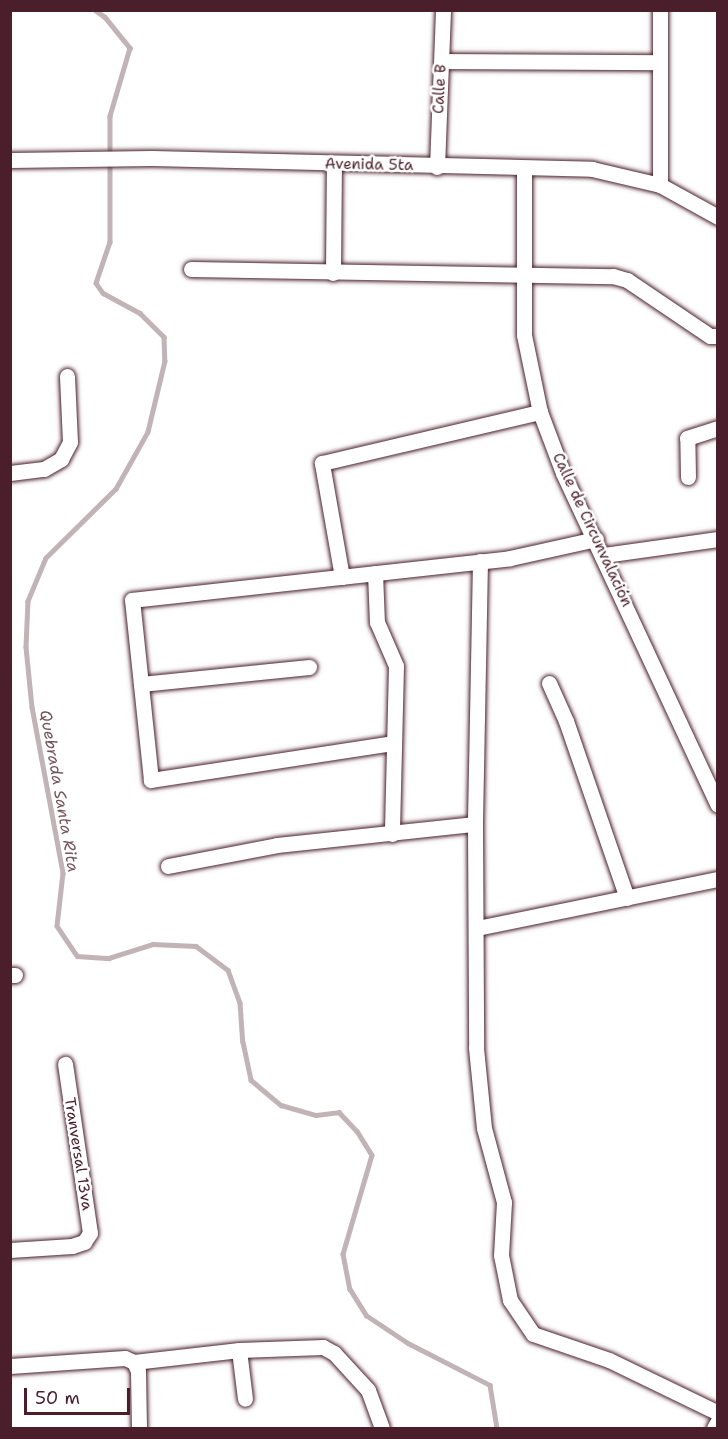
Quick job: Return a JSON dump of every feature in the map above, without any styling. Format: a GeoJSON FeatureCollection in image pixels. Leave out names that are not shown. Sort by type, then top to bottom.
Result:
{"type":"FeatureCollection","features":[{"type":"Feature","properties":{"kind":"street","name":"Calle B"},"geometry":{"type":"LineString","coordinates":[[437,167],[443,10]]}},
{"type":"Feature","properties":{"kind":"street"},"geometry":{"type":"LineString","coordinates":[[660,10],[660,185]]}},
{"type":"Feature","properties":{"kind":"street"},"geometry":{"type":"LineString","coordinates":[[442,61],[660,62]]}},
{"type":"Feature","properties":{"kind":"street","name":"Avenida 5ta"},"geometry":{"type":"LineString","coordinates":[[10,160],[152,158],[437,167],[592,169],[660,185],[717,217]]}},
{"type":"Feature","properties":{"kind":"street"},"geometry":{"type":"LineString","coordinates":[[333,273],[334,164]]}},
{"type":"Feature","properties":{"kind":"street","name":"Calle de Circunvalación"},"geometry":{"type":"LineString","coordinates":[[524,168],[524,335],[540,412],[563,473],[597,539],[717,805]]}},
{"type":"Feature","properties":{"kind":"street"},"geometry":{"type":"LineString","coordinates":[[191,269],[613,276],[627,280],[710,336],[717,336]]}},
{"type":"Feature","properties":{"kind":"street"},"geometry":{"type":"LineString","coordinates":[[10,473],[44,469],[61,459],[70,442],[67,376]]}},
{"type":"Feature","properties":{"kind":"street"},"geometry":{"type":"LineString","coordinates":[[342,577],[322,463],[540,412]]}},
{"type":"Feature","properties":{"kind":"street"},"geometry":{"type":"LineString","coordinates":[[688,477],[687,438],[717,428]]}},
{"type":"Feature","properties":{"kind":"street"},"geometry":{"type":"LineString","coordinates":[[393,743],[151,780],[132,600],[480,561],[597,539]]}},
{"type":"Feature","properties":{"kind":"street"},"geometry":{"type":"LineString","coordinates":[[604,555],[717,539]]}},
{"type":"Feature","properties":{"kind":"street"},"geometry":{"type":"LineString","coordinates":[[480,561],[475,824],[476,1048],[484,1128],[504,1202],[501,1255],[510,1300],[533,1334],[609,1360],[717,1413]]}},
{"type":"Feature","properties":{"kind":"street"},"geometry":{"type":"LineString","coordinates":[[375,573],[377,622],[396,666],[392,834]]}},
{"type":"Feature","properties":{"kind":"street"},"geometry":{"type":"LineString","coordinates":[[141,684],[309,667]]}},
{"type":"Feature","properties":{"kind":"street"},"geometry":{"type":"LineString","coordinates":[[549,683],[566,721],[627,898]]}},
{"type":"Feature","properties":{"kind":"street"},"geometry":{"type":"LineString","coordinates":[[168,866],[277,845],[475,824]]}},
{"type":"Feature","properties":{"kind":"street"},"geometry":{"type":"LineString","coordinates":[[477,928],[717,879]]}},
{"type":"Feature","properties":{"kind":"street","name":"Tranversal 13va"},"geometry":{"type":"LineString","coordinates":[[10,1250],[84,1242],[90,1233],[64,1064]]}},
{"type":"Feature","properties":{"kind":"street"},"geometry":{"type":"LineString","coordinates":[[10,1366],[125,1358],[134,1362],[239,1350],[312,1346],[334,1353],[368,1390],[382,1428]]}},
{"type":"Feature","properties":{"kind":"street"},"geometry":{"type":"LineString","coordinates":[[239,1350],[245,1399]]}},
{"type":"Feature","properties":{"kind":"street"},"geometry":{"type":"LineString","coordinates":[[134,1362],[138,1371],[139,1428]]}},
{"type":"Feature","properties":{"kind":"street"},"geometry":{"type":"LineString","coordinates":[[714,1428],[717,1421]]}},
{"type":"Feature","properties":{"kind":"waterway","name":"Quebrada Santa Rita"},"geometry":{"type":"LineString","coordinates":[[95,10],[105,17],[130,48],[110,116],[110,242],[96,283],[103,293],[140,313],[164,337],[165,361],[148,432],[116,489],[46,558],[28,601],[26,647],[32,707],[63,873],[57,926],[77,956],[109,958],[153,944],[196,946],[228,970],[240,1003],[243,1042],[251,1080],[281,1105],[316,1115],[339,1112],[357,1131],[372,1155],[343,1254],[350,1289],[366,1315],[408,1343],[490,1385],[497,1428]]}}]}
